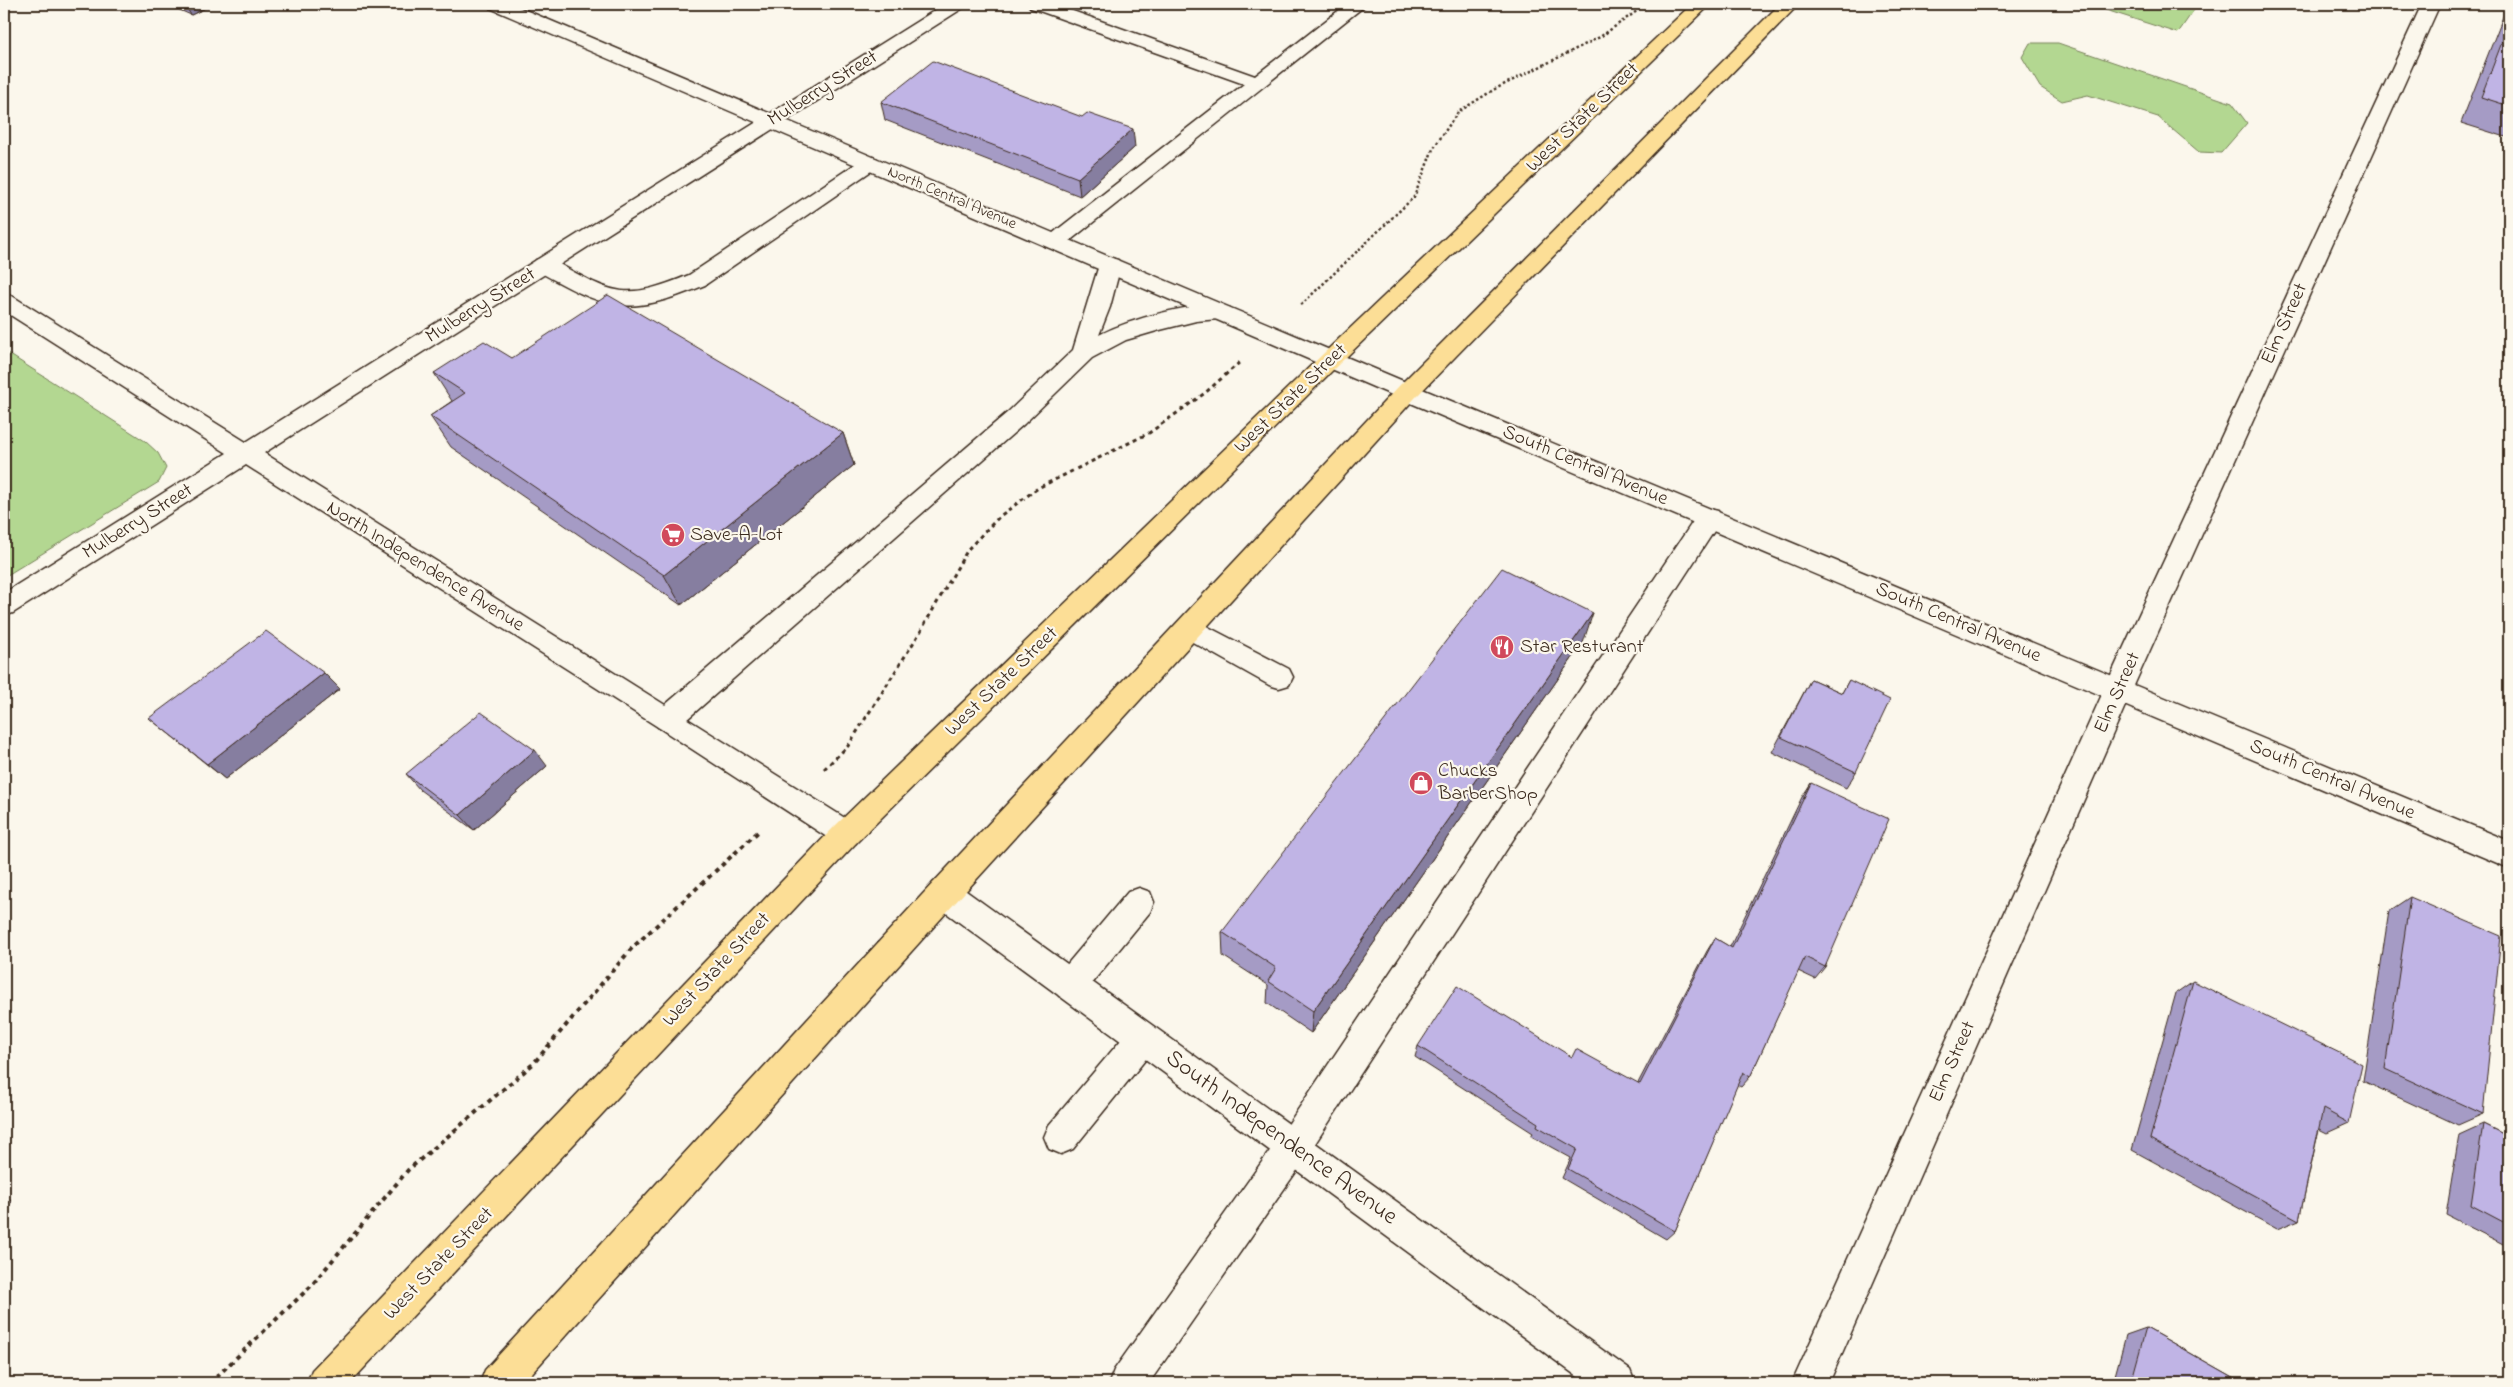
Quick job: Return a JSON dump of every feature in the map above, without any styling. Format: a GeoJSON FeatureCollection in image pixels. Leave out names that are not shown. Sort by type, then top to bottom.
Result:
{"type":"FeatureCollection","features":[{"type":"Feature","properties":{"kind":"main road","name":"West State Street"},"geometry":{"type":"LineString","coordinates":[[324,1383],[846,834],[1331,359],[1702,4]]}},
{"type":"Feature","properties":{"kind":"main road"},"geometry":{"type":"LineString","coordinates":[[498,1383],[944,893],[1407,392],[1790,4]]}},
{"type":"Feature","properties":{"kind":"street","name":"North Central Avenue"},"geometry":{"type":"LineString","coordinates":[[496,4],[1407,392]]}},
{"type":"Feature","properties":{"kind":"street","name":"Mulberry Street"},"geometry":{"type":"LineString","coordinates":[[4,606],[956,4]]}},
{"type":"Feature","properties":{"kind":"street"},"geometry":{"type":"LineString","coordinates":[[1037,4],[1258,83]]}},
{"type":"Feature","properties":{"kind":"street"},"geometry":{"type":"LineString","coordinates":[[1055,242],[1358,4]]}},
{"type":"Feature","properties":{"kind":"street","name":"Elm Street"},"geometry":{"type":"LineString","coordinates":[[1810,1383],[2118,690],[2431,4]]}},
{"type":"Feature","properties":{"kind":"street"},"geometry":{"type":"LineString","coordinates":[[544,266],[593,291],[614,298],[636,298],[668,292],[696,280],[870,163]]}},
{"type":"Feature","properties":{"kind":"street"},"geometry":{"type":"LineString","coordinates":[[1084,353],[1089,332],[1100,307],[1110,265]]}},
{"type":"Feature","properties":{"kind":"street","name":"North Independence Avenue"},"geometry":{"type":"LineString","coordinates":[[4,301],[668,719],[846,834]]}},
{"type":"Feature","properties":{"kind":"street"},"geometry":{"type":"LineString","coordinates":[[668,719],[1016,418],[1084,353],[1118,335],[1156,323],[1196,314],[1222,313]]}},
{"type":"Feature","properties":{"kind":"street","name":"South Central Avenue"},"geometry":{"type":"LineString","coordinates":[[1407,392],[2509,855]]}},
{"type":"Feature","properties":{"kind":"street"},"geometry":{"type":"LineString","coordinates":[[1127,1383],[1293,1147],[1709,518]]}},
{"type":"Feature","properties":{"kind":"street"},"geometry":{"type":"LineString","coordinates":[[1188,628],[1278,677]]}},
{"type":"Feature","properties":{"kind":"street","name":"South Independence Avenue"},"geometry":{"type":"LineString","coordinates":[[944,893],[1618,1383]]}},
{"type":"Feature","properties":{"kind":"street"},"geometry":{"type":"LineString","coordinates":[[1070,985],[1139,902]]}},
{"type":"Feature","properties":{"kind":"street"},"geometry":{"type":"LineString","coordinates":[[1061,1138],[1143,1038]]}},
{"type":"Feature","properties":{"kind":"path"},"geometry":{"type":"LineString","coordinates":[[210,1383],[311,1286],[408,1170],[533,1064],[632,948],[848,746],[919,634],[968,549],[1000,516],[1038,488],[1149,433],[1205,393],[1271,334],[1414,197],[1433,149],[1458,112],[1495,89],[1600,36],[1640,9]]}},
{"type":"Feature","properties":{"kind":"green space"},"geometry":{"type":"Polygon","coordinates":[[[2087,4],[2198,4],[2178,33],[2087,4]]]}},
{"type":"Feature","properties":{"kind":"green space"},"geometry":{"type":"Polygon","coordinates":[[[2030,43],[2058,43],[2232,103],[2247,123],[2221,153],[2199,152],[2158,117],[2088,95],[2062,101],[2040,87],[2022,57],[2030,43]]]}},
{"type":"Feature","properties":{"kind":"green space"},"geometry":{"type":"Polygon","coordinates":[[[4,351],[145,441],[158,453],[166,468],[159,482],[4,577],[4,351]]]}},
{"type":"Feature","properties":{"kind":"building"},"geometry":{"type":"Polygon","coordinates":[[[2509,24],[2509,106],[2481,97],[2509,24]]]}},
{"type":"Feature","properties":{"kind":"building"},"geometry":{"type":"Polygon","coordinates":[[[933,61],[1082,117],[1087,113],[1133,129],[1078,178],[881,102],[933,61]]]}},
{"type":"Feature","properties":{"kind":"building","name":"Save-A-Lot"},"geometry":{"type":"Polygon","coordinates":[[[608,295],[843,433],[664,575],[430,416],[465,393],[434,373],[484,341],[512,358],[608,295]]]}},
{"type":"Feature","properties":{"kind":"building"},"geometry":{"type":"Polygon","coordinates":[[[1502,568],[1593,613],[1313,1011],[1268,981],[1276,968],[1222,932],[1502,568]]]}},
{"type":"Feature","properties":{"kind":"building"},"geometry":{"type":"Polygon","coordinates":[[[266,631],[324,673],[207,764],[149,718],[266,631]]]}},
{"type":"Feature","properties":{"kind":"building"},"geometry":{"type":"Polygon","coordinates":[[[1811,679],[1842,693],[1849,680],[1890,700],[1856,772],[1781,737],[1811,679]]]}},
{"type":"Feature","properties":{"kind":"building"},"geometry":{"type":"Polygon","coordinates":[[[481,712],[535,750],[460,815],[406,774],[481,712]]]}},
{"type":"Feature","properties":{"kind":"building"},"geometry":{"type":"Polygon","coordinates":[[[1811,783],[1889,819],[1825,967],[1805,957],[1750,1077],[1743,1072],[1675,1231],[1568,1169],[1577,1149],[1537,1126],[1538,1123],[1418,1046],[1457,986],[1572,1057],[1576,1049],[1640,1084],[1715,938],[1732,948],[1811,783]]]}},
{"type":"Feature","properties":{"kind":"building"},"geometry":{"type":"Polygon","coordinates":[[[2410,897],[2501,936],[2483,1114],[2385,1069],[2410,897]]]}},
{"type":"Feature","properties":{"kind":"building"},"geometry":{"type":"Polygon","coordinates":[[[2193,981],[2362,1064],[2349,1123],[2323,1109],[2299,1220],[2150,1139],[2193,981]]]}},
{"type":"Feature","properties":{"kind":"building"},"geometry":{"type":"Polygon","coordinates":[[[2483,1124],[2509,1137],[2509,1225],[2471,1205],[2483,1124]]]}},
{"type":"Feature","properties":{"kind":"building"},"geometry":{"type":"Polygon","coordinates":[[[2146,1328],[2243,1383],[2131,1383],[2146,1328]]]}},
{"type":"Feature","properties":{"kind":"place","name":"Save-A-Lot"},"geometry":{"type":"Point","coordinates":[673,535]}},
{"type":"Feature","properties":{"kind":"place","name":"Star Resturant"},"geometry":{"type":"Point","coordinates":[1502,647]}},
{"type":"Feature","properties":{"kind":"place","name":"Chucks BarberShop"},"geometry":{"type":"Point","coordinates":[1421,783]}}]}
